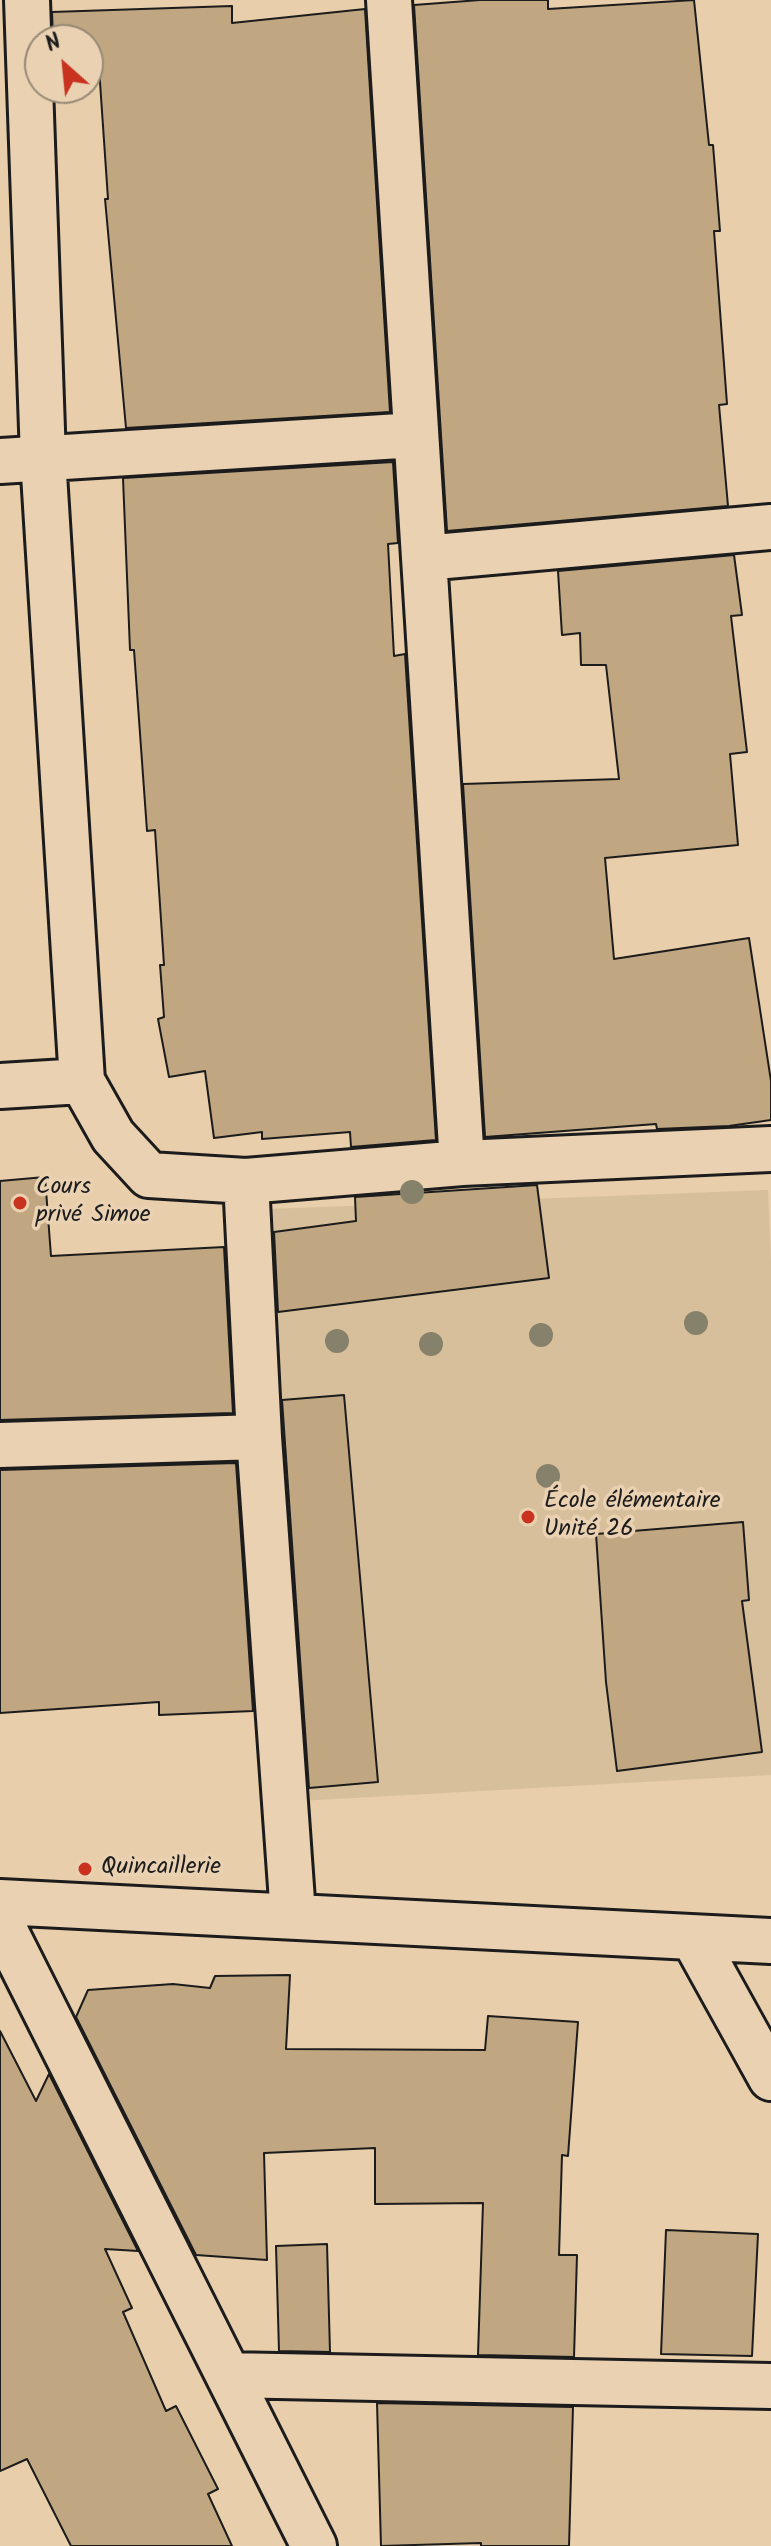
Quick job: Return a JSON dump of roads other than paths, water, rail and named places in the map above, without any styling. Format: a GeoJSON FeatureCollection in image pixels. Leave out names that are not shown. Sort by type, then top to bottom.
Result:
{"type":"FeatureCollection","features":[{"type":"Feature","properties":{"kind":"street"},"geometry":{"type":"LineString","coordinates":[[27,0],[16,104],[43,458],[82,1081],[113,1136],[149,1175],[246,1181],[462,1163],[771,1149]]}},
{"type":"Feature","properties":{"kind":"street"},"geometry":{"type":"LineString","coordinates":[[389,0],[462,1163]]}},
{"type":"Feature","properties":{"kind":"street"},"geometry":{"type":"LineString","coordinates":[[0,461],[416,435]]}},
{"type":"Feature","properties":{"kind":"street"},"geometry":{"type":"LineString","coordinates":[[424,558],[771,527]]}},
{"type":"Feature","properties":{"kind":"street"},"geometry":{"type":"LineString","coordinates":[[0,1086],[82,1081]]}},
{"type":"Feature","properties":{"kind":"street"},"geometry":{"type":"LineString","coordinates":[[246,1181],[259,1437],[293,1915]]}},
{"type":"Feature","properties":{"kind":"street"},"geometry":{"type":"LineString","coordinates":[[0,1445],[259,1437]]}},
{"type":"Feature","properties":{"kind":"street"},"geometry":{"type":"LineString","coordinates":[[0,1902],[771,1941]]}},
{"type":"Feature","properties":{"kind":"street"},"geometry":{"type":"LineString","coordinates":[[0,1921],[314,2546]]}},
{"type":"Feature","properties":{"kind":"street"},"geometry":{"type":"LineString","coordinates":[[694,1939],[771,2078]]}},
{"type":"Feature","properties":{"kind":"street"},"geometry":{"type":"LineString","coordinates":[[228,2375],[771,2386]]}},
{"type":"Feature","properties":{"kind":"place","name":"Cours privé Simoe"},"geometry":{"type":"Point","coordinates":[20,1203]}},
{"type":"Feature","properties":{"kind":"place","name":"École élémentaire Unité 26"},"geometry":{"type":"Point","coordinates":[528,1517]}},
{"type":"Feature","properties":{"kind":"place","name":"Quincaillerie"},"geometry":{"type":"Point","coordinates":[85,1869]}}]}
